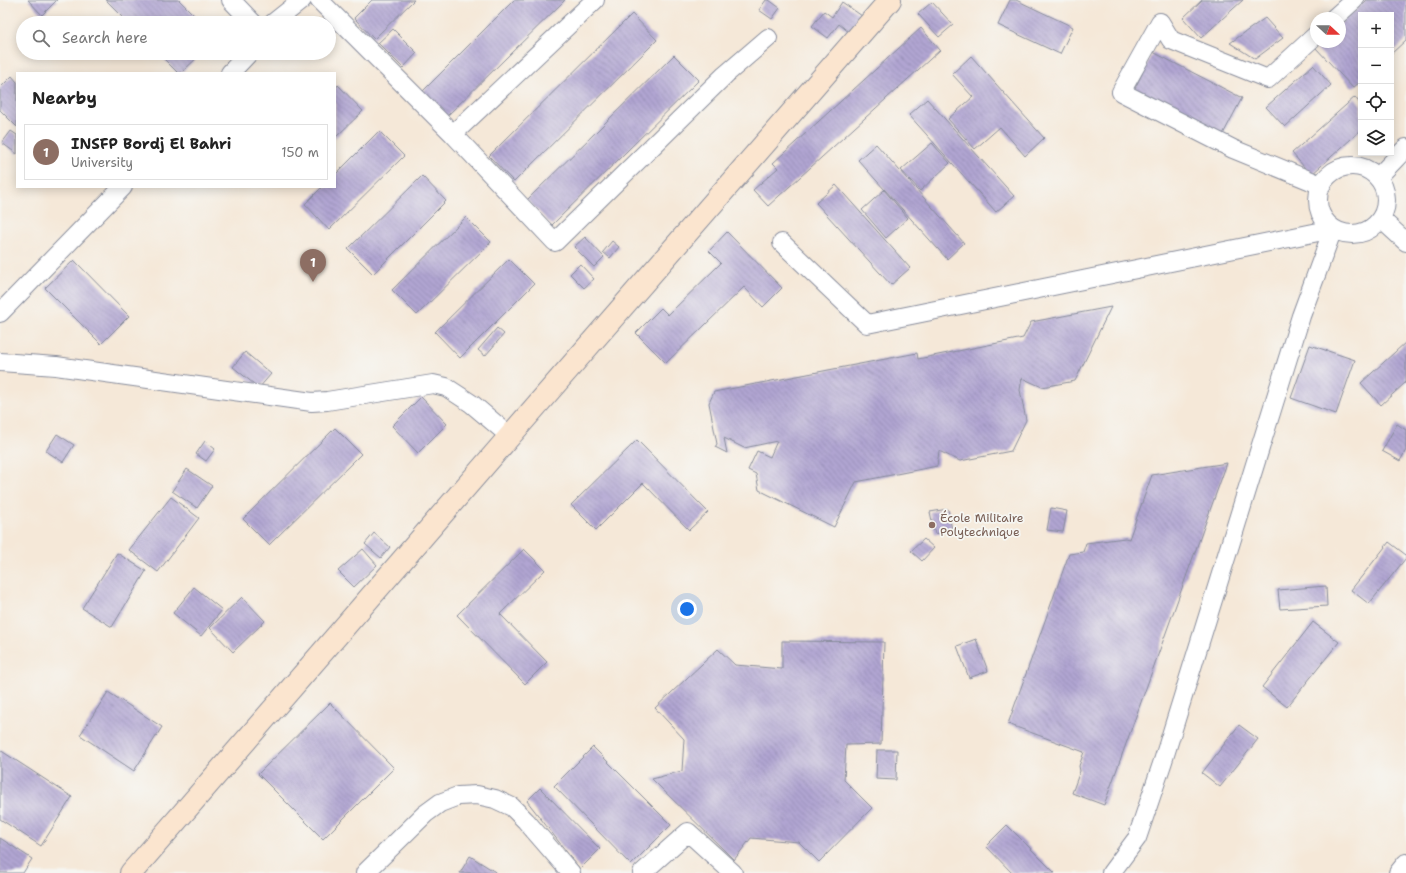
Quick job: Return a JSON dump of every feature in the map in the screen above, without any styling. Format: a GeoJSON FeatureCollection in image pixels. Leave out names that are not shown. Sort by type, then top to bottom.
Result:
{"type":"FeatureCollection","features":[{"type":"Feature","properties":{"kind":"main road"},"geometry":{"type":"LineString","coordinates":[[131,873],[890,0]]}},
{"type":"Feature","properties":{"kind":"street"},"geometry":{"type":"LineString","coordinates":[[231,0],[246,16]]}},
{"type":"Feature","properties":{"kind":"street"},"geometry":{"type":"LineString","coordinates":[[282,16],[302,0]]}},
{"type":"Feature","properties":{"kind":"street"},"geometry":{"type":"LineString","coordinates":[[319,0],[335,16]]}},
{"type":"Feature","properties":{"kind":"street"},"geometry":{"type":"LineString","coordinates":[[453,134],[595,0]]}},
{"type":"Feature","properties":{"kind":"street"},"geometry":{"type":"LineString","coordinates":[[1341,12],[1354,0]]}},
{"type":"Feature","properties":{"kind":"street"},"geometry":{"type":"LineString","coordinates":[[336,17],[453,134],[556,242],[725,75],[768,38]]}},
{"type":"Feature","properties":{"kind":"street"},"geometry":{"type":"LineString","coordinates":[[1310,40],[1268,79],[1171,40],[1160,22],[1121,92],[1233,149],[1321,185]]}},
{"type":"Feature","properties":{"kind":"street"},"geometry":{"type":"LineString","coordinates":[[231,72],[242,60]]}},
{"type":"Feature","properties":{"kind":"street"},"geometry":{"type":"LineString","coordinates":[[1378,177],[1406,148]]}},
{"type":"Feature","properties":{"kind":"street"},"geometry":{"type":"LineString","coordinates":[[1348,166],[1358,166],[1369,170],[1378,177],[1384,186],[1386,197],[1385,209],[1380,219],[1371,229],[1359,234],[1346,234],[1333,229],[1322,216],[1318,206],[1321,185],[1328,175],[1337,169],[1348,166]]}},
{"type":"Feature","properties":{"kind":"street"},"geometry":{"type":"LineString","coordinates":[[0,313],[122,188]]}},
{"type":"Feature","properties":{"kind":"street"},"geometry":{"type":"LineString","coordinates":[[1380,219],[1406,242]]}},
{"type":"Feature","properties":{"kind":"street"},"geometry":{"type":"LineString","coordinates":[[782,244],[867,324],[1333,229]]}},
{"type":"Feature","properties":{"kind":"street"},"geometry":{"type":"LineString","coordinates":[[1111,873],[1137,838],[1170,738],[1301,316],[1333,229]]}},
{"type":"Feature","properties":{"kind":"street"},"geometry":{"type":"LineString","coordinates":[[0,362],[56,366],[312,402],[327,401],[433,384],[446,387],[472,404],[510,436]]}},
{"type":"Feature","properties":{"kind":"street"},"geometry":{"type":"LineString","coordinates":[[365,873],[425,814],[440,803],[458,796],[477,795],[495,799],[512,807],[572,873]]}},
{"type":"Feature","properties":{"kind":"street"},"geometry":{"type":"LineString","coordinates":[[642,873],[691,829],[734,873]]}},
{"type":"Feature","properties":{"kind":"street"},"geometry":{"type":"LineString","coordinates":[[1398,873],[1406,863]]}},
{"type":"Feature","properties":{"kind":"building"},"geometry":{"type":"Polygon","coordinates":[[[28,0],[57,0],[42,15],[28,0]]]}},
{"type":"Feature","properties":{"kind":"building"},"geometry":{"type":"Polygon","coordinates":[[[106,0],[179,0],[195,16],[122,16],[106,0]]]}},
{"type":"Feature","properties":{"kind":"building"},"geometry":{"type":"Polygon","coordinates":[[[372,0],[414,0],[374,39],[354,18],[372,0]]]}},
{"type":"Feature","properties":{"kind":"building"},"geometry":{"type":"Polygon","coordinates":[[[514,0],[565,0],[446,117],[422,92],[514,0]]]}},
{"type":"Feature","properties":{"kind":"building"},"geometry":{"type":"Polygon","coordinates":[[[766,0],[769,0],[780,8],[772,19],[759,10],[766,0]]]}},
{"type":"Feature","properties":{"kind":"building"},"geometry":{"type":"Polygon","coordinates":[[[1010,0],[1016,0],[1073,27],[1060,54],[998,25],[1010,0]]]}},
{"type":"Feature","properties":{"kind":"building"},"geometry":{"type":"Polygon","coordinates":[[[1202,0],[1243,0],[1201,38],[1183,18],[1202,0]]]}},
{"type":"Feature","properties":{"kind":"building"},"geometry":{"type":"Polygon","coordinates":[[[1367,0],[1406,0],[1406,40],[1394,51],[1394,12],[1358,12],[1358,84],[1353,88],[1316,48],[1346,48],[1346,19],[1367,0]]]}},
{"type":"Feature","properties":{"kind":"building"},"geometry":{"type":"Polygon","coordinates":[[[842,2],[862,16],[850,33],[839,24],[828,38],[812,26],[824,11],[832,17],[842,2]]]}},
{"type":"Feature","properties":{"kind":"building"},"geometry":{"type":"Polygon","coordinates":[[[932,2],[953,25],[939,37],[918,14],[932,2]]]}},
{"type":"Feature","properties":{"kind":"building"},"geometry":{"type":"Polygon","coordinates":[[[632,14],[657,40],[514,182],[489,156],[632,14]]]}},
{"type":"Feature","properties":{"kind":"building"},"geometry":{"type":"Polygon","coordinates":[[[1265,18],[1283,38],[1255,59],[1230,43],[1265,18]]]}},
{"type":"Feature","properties":{"kind":"building"},"geometry":{"type":"Polygon","coordinates":[[[921,28],[940,50],[768,206],[753,190],[778,168],[773,163],[921,28]]]}},
{"type":"Feature","properties":{"kind":"building"},"geometry":{"type":"Polygon","coordinates":[[[393,29],[417,53],[403,68],[378,43],[393,29]]]}},
{"type":"Feature","properties":{"kind":"building"},"geometry":{"type":"Polygon","coordinates":[[[1153,52],[1242,98],[1221,138],[1133,92],[1153,52]]]}},
{"type":"Feature","properties":{"kind":"building"},"geometry":{"type":"Polygon","coordinates":[[[674,55],[699,80],[552,225],[527,200],[674,55]]]}},
{"type":"Feature","properties":{"kind":"building"},"geometry":{"type":"Polygon","coordinates":[[[971,56],[1044,138],[1025,156],[1000,127],[975,149],[948,119],[973,97],[952,74],[971,56]]]}},
{"type":"Feature","properties":{"kind":"building"},"geometry":{"type":"Polygon","coordinates":[[[165,60],[195,60],[182,72],[177,72],[165,60]]]}},
{"type":"Feature","properties":{"kind":"building"},"geometry":{"type":"Polygon","coordinates":[[[1313,65],[1331,85],[1285,127],[1266,107],[1313,65]]]}},
{"type":"Feature","properties":{"kind":"building"},"geometry":{"type":"Polygon","coordinates":[[[12,76],[16,81],[16,126],[0,110],[0,88],[12,76]]]}},
{"type":"Feature","properties":{"kind":"building"},"geometry":{"type":"Polygon","coordinates":[[[338,85],[363,111],[336,137],[336,88],[338,85]]]}},
{"type":"Feature","properties":{"kind":"building"},"geometry":{"type":"Polygon","coordinates":[[[1355,97],[1358,101],[1358,133],[1311,175],[1292,153],[1355,97]]]}},
{"type":"Feature","properties":{"kind":"building"},"geometry":{"type":"Polygon","coordinates":[[[927,99],[1014,196],[996,212],[909,115],[927,99]]]}},
{"type":"Feature","properties":{"kind":"building"},"geometry":{"type":"Polygon","coordinates":[[[11,131],[16,134],[16,153],[2,143],[11,131]]]}},
{"type":"Feature","properties":{"kind":"building"},"geometry":{"type":"Polygon","coordinates":[[[379,131],[404,156],[329,230],[305,204],[321,188],[336,188],[336,174],[379,131]]]}},
{"type":"Feature","properties":{"kind":"building"},"geometry":{"type":"Polygon","coordinates":[[[932,143],[950,163],[920,191],[901,170],[932,143]]]}},
{"type":"Feature","properties":{"kind":"building"},"geometry":{"type":"Polygon","coordinates":[[[876,144],[964,243],[947,259],[858,160],[876,144]]]}},
{"type":"Feature","properties":{"kind":"building"},"geometry":{"type":"Polygon","coordinates":[[[422,176],[446,201],[373,274],[348,249],[422,176]]]}},
{"type":"Feature","properties":{"kind":"building"},"geometry":{"type":"Polygon","coordinates":[[[836,185],[910,268],[891,285],[816,203],[836,185]]]}},
{"type":"Feature","properties":{"kind":"building"},"geometry":{"type":"Polygon","coordinates":[[[884,190],[908,218],[886,238],[862,210],[884,190]]]}},
{"type":"Feature","properties":{"kind":"building"},"geometry":{"type":"Polygon","coordinates":[[[466,217],[491,242],[417,315],[392,290],[466,217]]]}},
{"type":"Feature","properties":{"kind":"building"},"geometry":{"type":"Polygon","coordinates":[[[727,232],[782,288],[763,307],[744,287],[666,363],[636,333],[661,308],[668,315],[721,263],[709,251],[727,232]]]}},
{"type":"Feature","properties":{"kind":"building"},"geometry":{"type":"Polygon","coordinates":[[[585,237],[604,257],[594,267],[574,247],[585,237]]]}},
{"type":"Feature","properties":{"kind":"building"},"geometry":{"type":"Polygon","coordinates":[[[612,241],[619,247],[610,258],[603,252],[612,241]]]}},
{"type":"Feature","properties":{"kind":"building"},"geometry":{"type":"Polygon","coordinates":[[[509,259],[534,284],[460,358],[435,332],[509,259]]]}},
{"type":"Feature","properties":{"kind":"building"},"geometry":{"type":"Polygon","coordinates":[[[74,260],[129,316],[101,344],[45,288],[74,260]]]}},
{"type":"Feature","properties":{"kind":"building"},"geometry":{"type":"Polygon","coordinates":[[[580,264],[594,279],[584,288],[570,274],[580,264]]]}},
{"type":"Feature","properties":{"kind":"building"},"geometry":{"type":"Polygon","coordinates":[[[1111,307],[1075,381],[1042,387],[1022,378],[1020,390],[1026,420],[1011,451],[960,461],[939,451],[937,466],[856,482],[834,527],[759,490],[756,474],[748,470],[757,451],[770,457],[777,441],[744,448],[724,438],[727,453],[715,447],[717,444],[709,403],[714,392],[917,353],[918,359],[1023,338],[1031,322],[1111,307]]]}},
{"type":"Feature","properties":{"kind":"building"},"geometry":{"type":"Polygon","coordinates":[[[497,328],[504,334],[485,356],[478,350],[497,328]]]}},
{"type":"Feature","properties":{"kind":"building"},"geometry":{"type":"Polygon","coordinates":[[[1406,342],[1406,382],[1381,405],[1361,383],[1406,342]]]}},
{"type":"Feature","properties":{"kind":"building"},"geometry":{"type":"Polygon","coordinates":[[[1310,345],[1355,360],[1336,414],[1291,398],[1310,345]]]}},
{"type":"Feature","properties":{"kind":"building"},"geometry":{"type":"Polygon","coordinates":[[[245,352],[271,374],[259,388],[233,367],[245,352]]]}},
{"type":"Feature","properties":{"kind":"building"},"geometry":{"type":"Polygon","coordinates":[[[421,397],[447,424],[418,453],[392,426],[421,397]]]}},
{"type":"Feature","properties":{"kind":"building"},"geometry":{"type":"Polygon","coordinates":[[[1397,424],[1406,430],[1406,450],[1400,461],[1382,451],[1397,424]]]}},
{"type":"Feature","properties":{"kind":"building"},"geometry":{"type":"Polygon","coordinates":[[[335,428],[361,454],[269,545],[243,519],[335,428]]]}},
{"type":"Feature","properties":{"kind":"building"},"geometry":{"type":"Polygon","coordinates":[[[57,434],[74,445],[63,462],[46,451],[57,434]]]}},
{"type":"Feature","properties":{"kind":"building"},"geometry":{"type":"Polygon","coordinates":[[[637,440],[708,512],[689,530],[643,483],[596,530],[571,505],[637,440]]]}},
{"type":"Feature","properties":{"kind":"building"},"geometry":{"type":"Polygon","coordinates":[[[205,441],[215,449],[206,461],[196,454],[205,441]]]}},
{"type":"Feature","properties":{"kind":"building"},"geometry":{"type":"Polygon","coordinates":[[[1227,463],[1104,805],[1072,793],[1080,771],[1079,766],[1084,752],[1008,724],[1069,554],[1083,552],[1086,543],[1125,538],[1129,539],[1152,475],[1227,463]]]}},
{"type":"Feature","properties":{"kind":"building"},"geometry":{"type":"Polygon","coordinates":[[[187,469],[212,486],[197,508],[172,491],[187,469]]]}},
{"type":"Feature","properties":{"kind":"building"},"geometry":{"type":"Polygon","coordinates":[[[171,497],[199,518],[158,572],[129,550],[171,497]]]}},
{"type":"Feature","properties":{"kind":"building"},"geometry":{"type":"Polygon","coordinates":[[[1051,508],[1067,511],[1063,532],[1047,530],[1051,508]]]}},
{"type":"Feature","properties":{"kind":"building"},"geometry":{"type":"Polygon","coordinates":[[[948,509],[952,530],[935,534],[930,512],[948,509]]]}},
{"type":"Feature","properties":{"kind":"building"},"geometry":{"type":"Polygon","coordinates":[[[374,533],[390,547],[381,558],[365,544],[374,533]]]}},
{"type":"Feature","properties":{"kind":"building"},"geometry":{"type":"Polygon","coordinates":[[[924,539],[934,548],[922,561],[911,551],[924,539]]]}},
{"type":"Feature","properties":{"kind":"building"},"geometry":{"type":"Polygon","coordinates":[[[1389,542],[1406,555],[1406,558],[1369,604],[1351,590],[1389,542]]]}},
{"type":"Feature","properties":{"kind":"building"},"geometry":{"type":"Polygon","coordinates":[[[363,549],[377,565],[354,587],[338,571],[363,549]]]}},
{"type":"Feature","properties":{"kind":"building"},"geometry":{"type":"Polygon","coordinates":[[[524,549],[545,570],[500,614],[547,662],[525,684],[457,615],[524,549]]]}},
{"type":"Feature","properties":{"kind":"building"},"geometry":{"type":"Polygon","coordinates":[[[117,553],[146,571],[112,627],[82,608],[117,553]]]}},
{"type":"Feature","properties":{"kind":"building"},"geometry":{"type":"Polygon","coordinates":[[[1326,586],[1327,606],[1280,609],[1278,590],[1326,586]]]}},
{"type":"Feature","properties":{"kind":"building"},"geometry":{"type":"Polygon","coordinates":[[[194,587],[222,610],[201,636],[173,613],[194,587]]]}},
{"type":"Feature","properties":{"kind":"building"},"geometry":{"type":"Polygon","coordinates":[[[242,597],[265,621],[233,652],[210,628],[242,597]]]}},
{"type":"Feature","properties":{"kind":"building"},"geometry":{"type":"Polygon","coordinates":[[[1313,622],[1339,642],[1287,707],[1262,687],[1313,622]]]}},
{"type":"Feature","properties":{"kind":"building"},"geometry":{"type":"Polygon","coordinates":[[[976,639],[988,671],[969,678],[957,646],[976,639]]]}},
{"type":"Feature","properties":{"kind":"building"},"geometry":{"type":"Polygon","coordinates":[[[782,641],[884,642],[881,744],[846,745],[844,780],[872,808],[819,862],[799,842],[751,838],[734,860],[652,779],[682,771],[684,739],[655,708],[718,649],[735,665],[782,669],[782,641]]]}},
{"type":"Feature","properties":{"kind":"building"},"geometry":{"type":"Polygon","coordinates":[[[108,692],[162,727],[134,771],[80,735],[108,692]]]}},
{"type":"Feature","properties":{"kind":"building"},"geometry":{"type":"Polygon","coordinates":[[[330,703],[394,768],[323,839],[258,774],[330,703]]]}},
{"type":"Feature","properties":{"kind":"building"},"geometry":{"type":"Polygon","coordinates":[[[1239,725],[1258,739],[1220,787],[1202,773],[1239,725]]]}},
{"type":"Feature","properties":{"kind":"building"},"geometry":{"type":"Polygon","coordinates":[[[593,747],[671,825],[631,865],[554,786],[593,747]]]}},
{"type":"Feature","properties":{"kind":"building"},"geometry":{"type":"Polygon","coordinates":[[[0,750],[72,797],[41,846],[0,819],[0,750]]]}},
{"type":"Feature","properties":{"kind":"building"},"geometry":{"type":"Polygon","coordinates":[[[877,750],[897,750],[896,780],[876,779],[877,750]]]}},
{"type":"Feature","properties":{"kind":"building"},"geometry":{"type":"Polygon","coordinates":[[[540,788],[600,849],[580,869],[527,801],[540,788]]]}},
{"type":"Feature","properties":{"kind":"building"},"geometry":{"type":"Polygon","coordinates":[[[1007,825],[1055,873],[1012,873],[986,846],[1007,825]]]}},
{"type":"Feature","properties":{"kind":"building"},"geometry":{"type":"Polygon","coordinates":[[[0,838],[32,859],[23,873],[0,873],[0,838]]]}},
{"type":"Feature","properties":{"kind":"building"},"geometry":{"type":"Polygon","coordinates":[[[470,856],[497,873],[460,873],[470,856]]]}},
{"type":"Feature","properties":{"kind":"place","name":"INSFP Bordj El Bahri"},"geometry":{"type":"Point","coordinates":[313,282]}},
{"type":"Feature","properties":{"kind":"place","name":"École Militaire Polytechnique"},"geometry":{"type":"Point","coordinates":[932,525]}}]}
